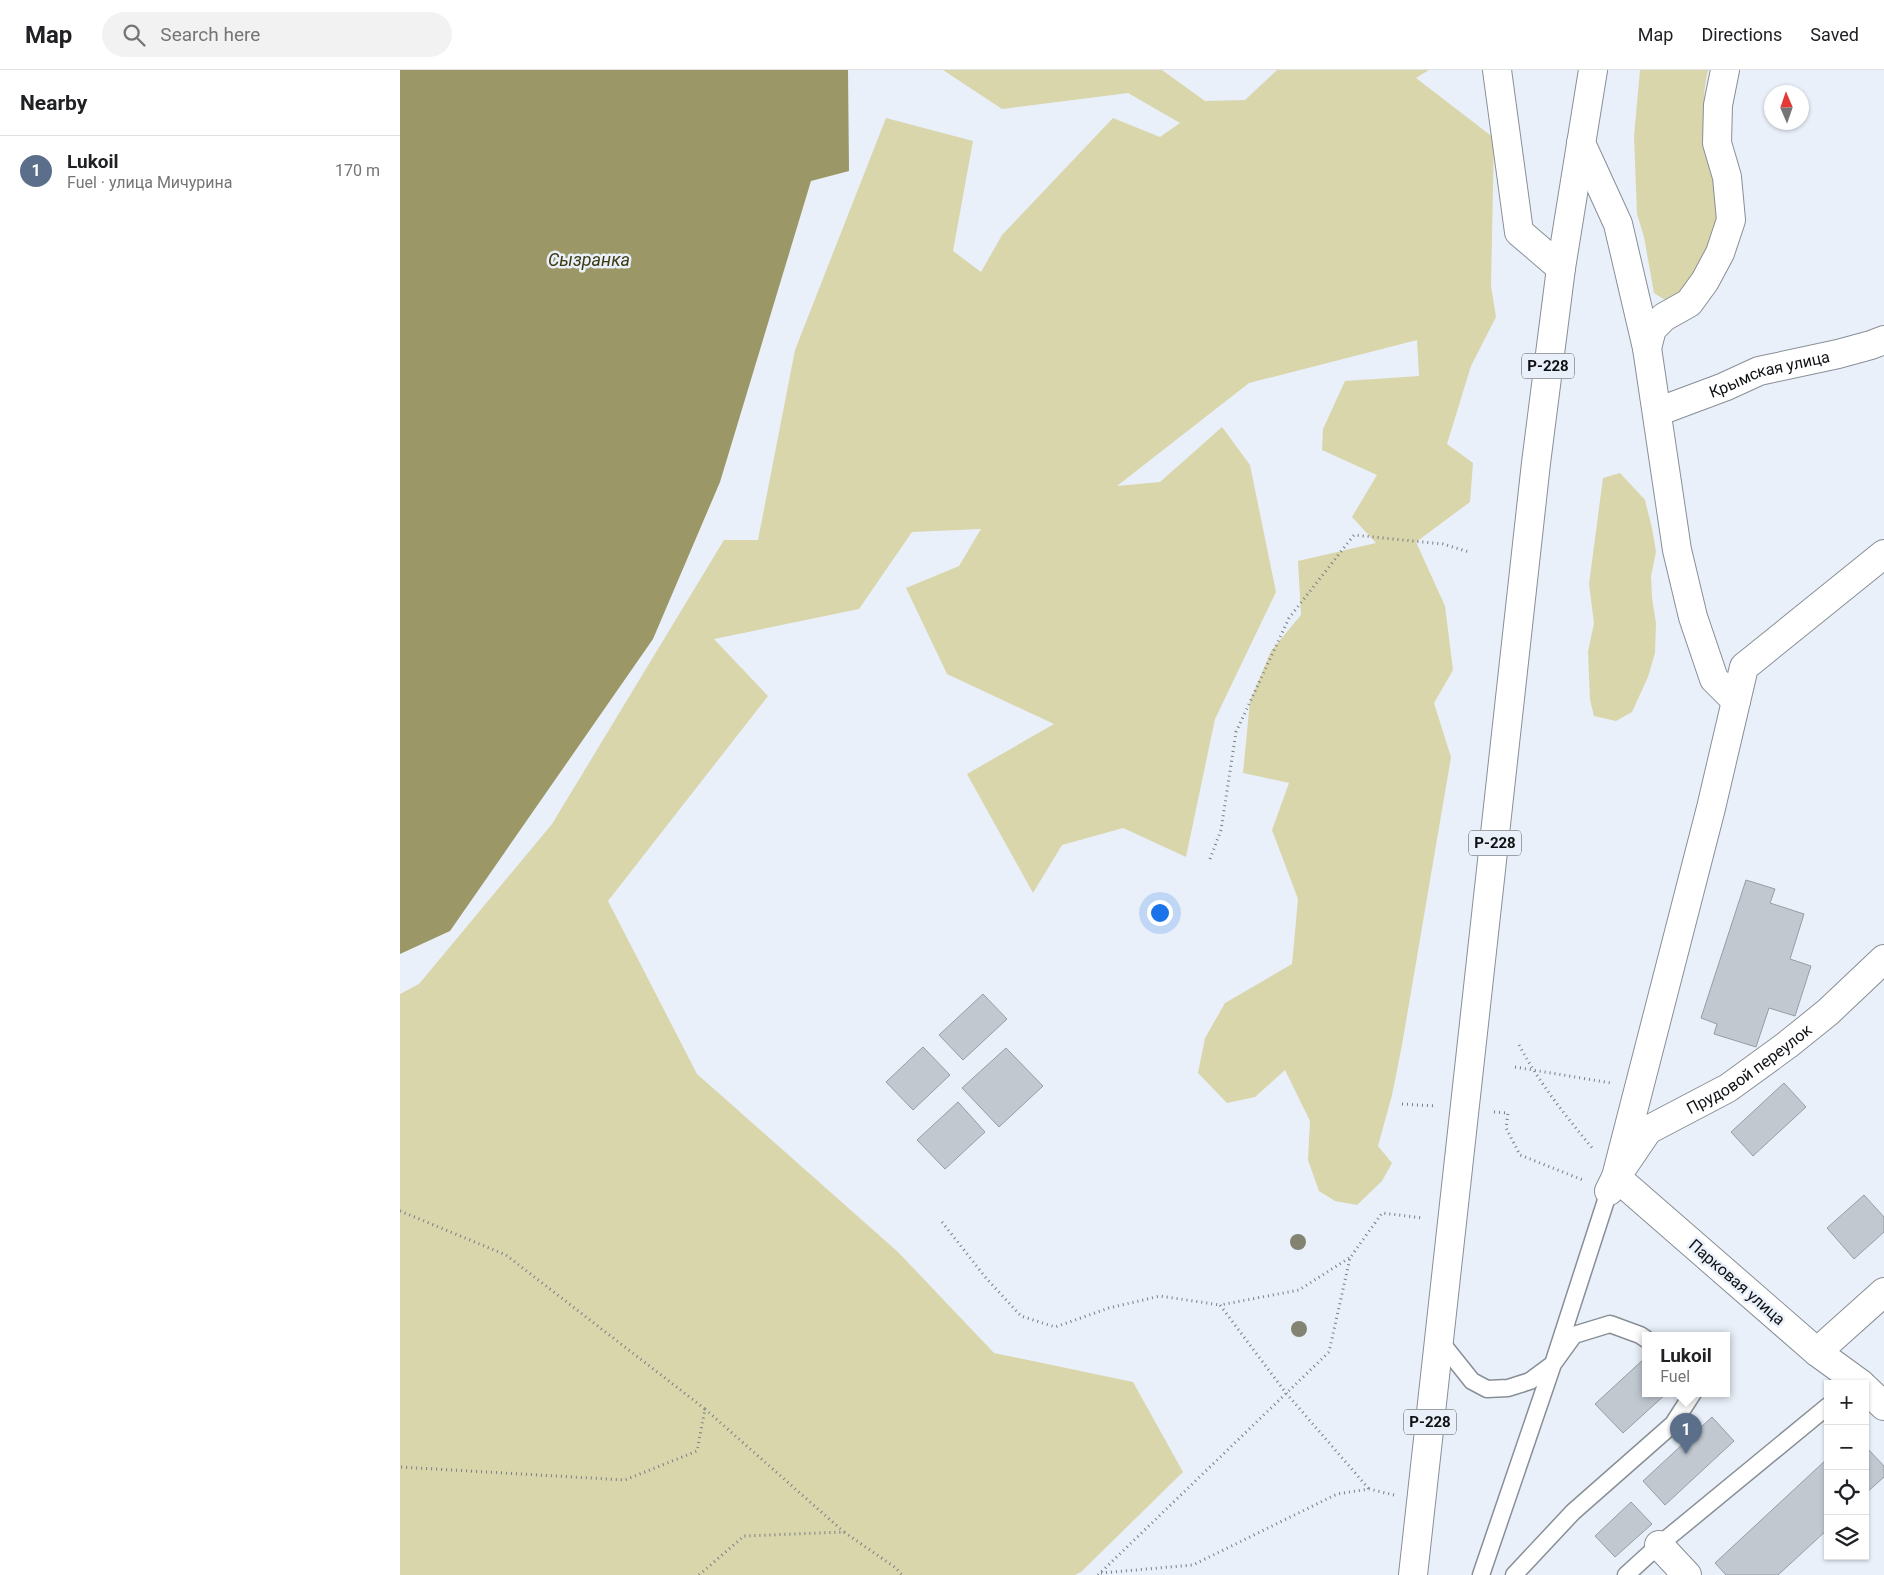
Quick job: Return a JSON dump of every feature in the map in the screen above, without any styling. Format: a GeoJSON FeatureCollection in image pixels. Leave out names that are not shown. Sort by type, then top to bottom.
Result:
{"type":"FeatureCollection","features":[{"type":"Feature","properties":{"kind":"street"},"geometry":{"type":"LineString","coordinates":[[1497,70],[1519,232],[1560,268]]}},
{"type":"Feature","properties":{"kind":"street","name":"Р-228"},"geometry":{"type":"LineString","coordinates":[[1413,1575],[1535,473],[1560,268],[1593,70]]}},
{"type":"Feature","properties":{"kind":"street"},"geometry":{"type":"LineString","coordinates":[[1647,348],[1652,329],[1664,317],[1688,303],[1704,281],[1720,253],[1731,220],[1727,177],[1718,143],[1718,104],[1725,70]]}},
{"type":"Feature","properties":{"kind":"street"},"geometry":{"type":"LineString","coordinates":[[1581,143],[1618,224],[1647,348],[1677,550],[1692,617],[1714,679],[1736,702]]}},
{"type":"Feature","properties":{"kind":"street","name":"Крымская улица"},"geometry":{"type":"LineString","coordinates":[[1656,412],[1724,387],[1759,371],[1838,354],[1884,340]]}},
{"type":"Feature","properties":{"kind":"street"},"geometry":{"type":"LineString","coordinates":[[1612,1184],[1639,1088],[1711,808],[1744,667],[1884,554]]}},
{"type":"Feature","properties":{"kind":"street","name":"Прудовой переулок"},"geometry":{"type":"LineString","coordinates":[[1612,1184],[1648,1130],[1728,1088],[1828,1012],[1884,959]]}},
{"type":"Feature","properties":{"kind":"street","name":"Парковая улица"},"geometry":{"type":"LineString","coordinates":[[1612,1184],[1817,1352],[1855,1380]]}},
{"type":"Feature","properties":{"kind":"street"},"geometry":{"type":"LineString","coordinates":[[1817,1352],[1884,1292]]}},
{"type":"Feature","properties":{"kind":"street","name":"Парковая улица"},"geometry":{"type":"LineString","coordinates":[[1869,1392],[1884,1406]]}},
{"type":"Feature","properties":{"kind":"street"},"geometry":{"type":"LineString","coordinates":[[1660,1545],[1687,1575]]}},
{"type":"Feature","properties":{"kind":"lane"},"geometry":{"type":"LineString","coordinates":[[1481,1575],[1612,1184]]}},
{"type":"Feature","properties":{"kind":"lane"},"geometry":{"type":"LineString","coordinates":[[1440,1341],[1472,1381],[1487,1389],[1508,1388],[1530,1381],[1553,1364],[1574,1335],[1610,1324],[1642,1336]]}},
{"type":"Feature","properties":{"kind":"lane"},"geometry":{"type":"LineString","coordinates":[[1514,1575],[1573,1512],[1673,1424],[1692,1397]]}},
{"type":"Feature","properties":{"kind":"lane"},"geometry":{"type":"LineString","coordinates":[[1626,1575],[1824,1409]]}},
{"type":"Feature","properties":{"kind":"path"},"geometry":{"type":"LineString","coordinates":[[1210,859],[1221,830],[1236,732],[1288,618],[1354,535],[1443,544],[1470,552]]}},
{"type":"Feature","properties":{"kind":"path"},"geometry":{"type":"LineString","coordinates":[[1518,1045],[1554,1103],[1612,1184]]}},
{"type":"Feature","properties":{"kind":"path"},"geometry":{"type":"LineString","coordinates":[[1515,1067],[1639,1088]]}},
{"type":"Feature","properties":{"kind":"path"},"geometry":{"type":"LineString","coordinates":[[1508,1113],[1506,1128],[1520,1155],[1612,1184]]}},
{"type":"Feature","properties":{"kind":"path"},"geometry":{"type":"LineString","coordinates":[[400,1211],[506,1255],[705,1409],[844,1532],[896,1568],[902,1575]]}},
{"type":"Feature","properties":{"kind":"path"},"geometry":{"type":"LineString","coordinates":[[942,1222],[986,1278],[1021,1316],[1055,1327],[1109,1308],[1160,1296],[1220,1305],[1299,1290],[1350,1258],[1382,1213],[1453,1222]]}},
{"type":"Feature","properties":{"kind":"path"},"geometry":{"type":"LineString","coordinates":[[1098,1574],[1330,1352],[1350,1258]]}},
{"type":"Feature","properties":{"kind":"path"},"geometry":{"type":"LineString","coordinates":[[1220,1305],[1286,1393],[1369,1489]]}},
{"type":"Feature","properties":{"kind":"path"},"geometry":{"type":"LineString","coordinates":[[400,1467],[625,1480],[697,1451],[705,1409]]}},
{"type":"Feature","properties":{"kind":"path"},"geometry":{"type":"LineString","coordinates":[[1098,1574],[1193,1565],[1337,1494],[1369,1489],[1421,1502]]}},
{"type":"Feature","properties":{"kind":"path"},"geometry":{"type":"LineString","coordinates":[[699,1575],[744,1536],[844,1532]]}},
{"type":"Feature","properties":{"kind":"shaded area"},"geometry":{"type":"Polygon","coordinates":[[[943,70],[1162,70],[1205,101],[1245,100],[1277,70],[1429,70],[1416,78],[1494,138],[1491,286],[1496,317],[1471,366],[1447,444],[1473,463],[1470,502],[1416,542],[1445,606],[1453,670],[1434,703],[1451,757],[1402,1045],[1392,1095],[1378,1146],[1392,1163],[1382,1181],[1357,1205],[1335,1201],[1319,1191],[1308,1160],[1310,1121],[1285,1070],[1255,1097],[1227,1103],[1198,1073],[1205,1038],[1225,1003],[1292,964],[1298,899],[1272,830],[1289,783],[1243,773],[1250,701],[1271,651],[1301,615],[1298,561],[1376,543],[1352,517],[1377,475],[1322,450],[1323,429],[1345,381],[1419,376],[1417,340],[1249,383],[1117,486],[1160,482],[1222,427],[1250,465],[1276,592],[1215,719],[1186,857],[1123,828],[1062,845],[1033,893],[967,774],[1054,724],[947,674],[906,588],[959,566],[981,529],[912,532],[859,609],[714,639],[768,696],[608,901],[697,1074],[898,1252],[994,1353],[1133,1382],[1183,1472],[1081,1572],[1075,1575],[400,1575],[400,994],[419,984],[552,824],[724,540],[758,540],[795,350],[886,118],[973,141],[953,251],[981,272],[1002,235],[1113,118],[1160,137],[1180,123],[1128,93],[1002,109],[943,70]]]}},
{"type":"Feature","properties":{"kind":"shaded area"},"geometry":{"type":"Polygon","coordinates":[[[1640,70],[1708,70],[1704,93],[1704,127],[1720,211],[1720,228],[1705,262],[1695,277],[1682,290],[1665,300],[1654,293],[1644,237],[1637,214],[1634,136],[1640,70]]]}},
{"type":"Feature","properties":{"kind":"shaded area"},"geometry":{"type":"Polygon","coordinates":[[[1620,473],[1645,500],[1652,528],[1656,552],[1651,576],[1656,623],[1655,653],[1648,677],[1632,712],[1616,721],[1594,716],[1590,700],[1588,652],[1594,623],[1589,584],[1603,478],[1620,473]]]}},
{"type":"Feature","properties":{"kind":"water","name":"Сызранка"},"geometry":{"type":"Polygon","coordinates":[[[400,70],[848,70],[849,171],[811,181],[720,482],[653,639],[450,931],[400,954],[400,70]]]}},
{"type":"Feature","properties":{"kind":"building"},"geometry":{"type":"Polygon","coordinates":[[[1746,880],[1775,889],[1770,903],[1804,914],[1790,959],[1811,966],[1795,1016],[1769,1008],[1756,1047],[1714,1034],[1717,1024],[1701,1018],[1746,880]]]}},
{"type":"Feature","properties":{"kind":"building"},"geometry":{"type":"Polygon","coordinates":[[[983,994],[1007,1019],[963,1060],[939,1035],[983,994]]]}},
{"type":"Feature","properties":{"kind":"building"},"geometry":{"type":"Polygon","coordinates":[[[923,1047],[950,1075],[913,1110],[886,1082],[923,1047]]]}},
{"type":"Feature","properties":{"kind":"building"},"geometry":{"type":"Polygon","coordinates":[[[1006,1048],[1043,1086],[999,1127],[962,1088],[1006,1048]]]}},
{"type":"Feature","properties":{"kind":"building"},"geometry":{"type":"Polygon","coordinates":[[[1784,1083],[1806,1107],[1753,1156],[1731,1132],[1784,1083]]]}},
{"type":"Feature","properties":{"kind":"building"},"geometry":{"type":"Polygon","coordinates":[[[958,1102],[985,1132],[945,1169],[917,1140],[958,1102]]]}},
{"type":"Feature","properties":{"kind":"building"},"geometry":{"type":"Polygon","coordinates":[[[1864,1195],[1884,1217],[1884,1232],[1854,1259],[1827,1228],[1864,1195]]]}},
{"type":"Feature","properties":{"kind":"building"},"geometry":{"type":"Polygon","coordinates":[[[1642,1361],[1642,1397],[1663,1397],[1623,1433],[1595,1404],[1642,1361]]]}},
{"type":"Feature","properties":{"kind":"building"},"geometry":{"type":"Polygon","coordinates":[[[1712,1417],[1734,1441],[1665,1505],[1643,1481],[1712,1417]]]}},
{"type":"Feature","properties":{"kind":"building"},"geometry":{"type":"Polygon","coordinates":[[[1869,1450],[1884,1466],[1884,1477],[1869,1490],[1869,1450]]]}},
{"type":"Feature","properties":{"kind":"building"},"geometry":{"type":"Polygon","coordinates":[[[1824,1462],[1824,1533],[1778,1575],[1726,1575],[1715,1563],[1824,1462]]]}},
{"type":"Feature","properties":{"kind":"building"},"geometry":{"type":"Polygon","coordinates":[[[1631,1502],[1652,1524],[1615,1557],[1595,1536],[1631,1502]]]}},
{"type":"Feature","properties":{"kind":"place","name":"Lukoil"},"geometry":{"type":"Point","coordinates":[1686,1454]}}]}
